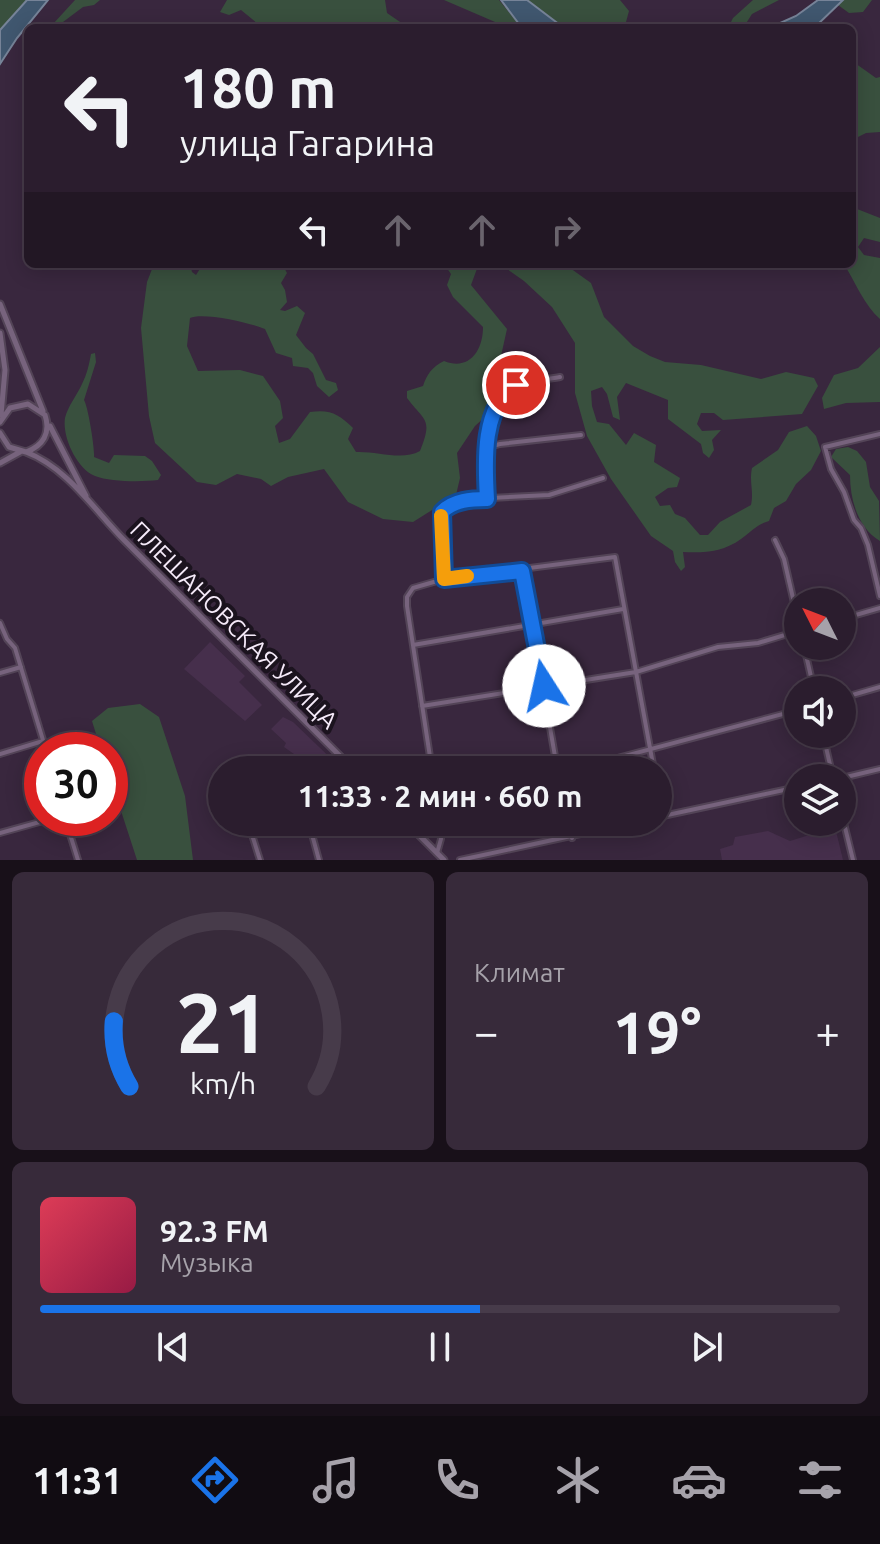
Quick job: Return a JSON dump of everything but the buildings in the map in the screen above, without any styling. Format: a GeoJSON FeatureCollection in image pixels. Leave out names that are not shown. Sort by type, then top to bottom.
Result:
{"type":"FeatureCollection","features":[{"type":"Feature","properties":{"kind":"main road"},"geometry":{"type":"LineString","coordinates":[[0,304],[46,418],[70,470],[90,503]]}},
{"type":"Feature","properties":{"kind":"main road"},"geometry":{"type":"LineString","coordinates":[[0,333],[5,370],[0,420]]}},
{"type":"Feature","properties":{"kind":"main road"},"geometry":{"type":"LineString","coordinates":[[0,420],[10,408],[22,404],[34,406],[46,418],[48,429],[43,441],[0,463]]}},
{"type":"Feature","properties":{"kind":"main road"},"geometry":{"type":"LineString","coordinates":[[0,433],[9,447],[46,461],[90,503]]}},
{"type":"Feature","properties":{"kind":"main road","name":"ПЛЕШАНОВСКАЯ УЛИЦА"},"geometry":{"type":"LineString","coordinates":[[90,503],[340,756]]}},
{"type":"Feature","properties":{"kind":"main road"},"geometry":{"type":"LineString","coordinates":[[420,836],[444,860]]}},
{"type":"Feature","properties":{"kind":"street"},"geometry":{"type":"LineString","coordinates":[[487,499],[485,448],[503,396],[516,385],[560,377]]}},
{"type":"Feature","properties":{"kind":"street"},"geometry":{"type":"LineString","coordinates":[[880,434],[825,447],[831,469],[868,545],[880,596]]}},
{"type":"Feature","properties":{"kind":"street"},"geometry":{"type":"LineString","coordinates":[[485,448],[581,435]]}},
{"type":"Feature","properties":{"kind":"street"},"geometry":{"type":"LineString","coordinates":[[444,579],[440,520],[447,506],[471,499],[549,495],[603,478]]}},
{"type":"Feature","properties":{"kind":"street"},"geometry":{"type":"LineString","coordinates":[[775,540],[784,559],[791,588]]}},
{"type":"Feature","properties":{"kind":"street"},"geometry":{"type":"LineString","coordinates":[[430,756],[407,597],[413,588],[444,579],[615,557],[651,756]]}},
{"type":"Feature","properties":{"kind":"street"},"geometry":{"type":"LineString","coordinates":[[522,571],[556,756]]}},
{"type":"Feature","properties":{"kind":"street"},"geometry":{"type":"LineString","coordinates":[[856,615],[880,608]]}},
{"type":"Feature","properties":{"kind":"street"},"geometry":{"type":"LineString","coordinates":[[413,645],[624,609]]}},
{"type":"Feature","properties":{"kind":"street"},"geometry":{"type":"LineString","coordinates":[[0,623],[15,648],[40,732]]}},
{"type":"Feature","properties":{"kind":"street"},"geometry":{"type":"LineString","coordinates":[[422,706],[636,672],[718,647],[758,643],[784,635]]}},
{"type":"Feature","properties":{"kind":"street"},"geometry":{"type":"LineString","coordinates":[[0,673],[21,667]]}},
{"type":"Feature","properties":{"kind":"street"},"geometry":{"type":"LineString","coordinates":[[856,694],[880,687]]}},
{"type":"Feature","properties":{"kind":"street"},"geometry":{"type":"LineString","coordinates":[[626,756],[784,714]]}},
{"type":"Feature","properties":{"kind":"street"},"geometry":{"type":"LineString","coordinates":[[0,754],[24,747]]}},
{"type":"Feature","properties":{"kind":"street"},"geometry":{"type":"LineString","coordinates":[[856,775],[880,769]]}},
{"type":"Feature","properties":{"kind":"street"},"geometry":{"type":"LineString","coordinates":[[672,814],[784,790]]}},
{"type":"Feature","properties":{"kind":"street"},"geometry":{"type":"LineString","coordinates":[[0,833],[24,826]]}},
{"type":"Feature","properties":{"kind":"street"},"geometry":{"type":"LineString","coordinates":[[71,836],[78,860]]}},
{"type":"Feature","properties":{"kind":"street"},"geometry":{"type":"LineString","coordinates":[[252,836],[260,860]]}},
{"type":"Feature","properties":{"kind":"street"},"geometry":{"type":"LineString","coordinates":[[312,836],[319,860]]}},
{"type":"Feature","properties":{"kind":"street"},"geometry":{"type":"LineString","coordinates":[[437,853],[441,836]]}},
{"type":"Feature","properties":{"kind":"street"},"geometry":{"type":"LineString","coordinates":[[460,860],[580,836]]}},
{"type":"Feature","properties":{"kind":"street"},"geometry":{"type":"LineString","coordinates":[[847,836],[853,860]]}},
{"type":"Feature","properties":{"kind":"shaded area"},"geometry":{"type":"Polygon","coordinates":[[[210,642],[245,676],[239,682],[262,705],[245,721],[184,669],[210,642]]]}},
{"type":"Feature","properties":{"kind":"shaded area"},"geometry":{"type":"Polygon","coordinates":[[[283,717],[293,722],[328,756],[297,756],[284,747],[286,743],[271,729],[283,717]]]}},
{"type":"Feature","properties":{"kind":"shaded area"},"geometry":{"type":"Polygon","coordinates":[[[768,831],[790,841],[806,836],[837,836],[843,860],[722,860],[720,849],[733,845],[735,837],[768,831]]]}},
{"type":"Feature","properties":{"kind":"green space"},"geometry":{"type":"Polygon","coordinates":[[[0,0],[27,0],[0,30],[0,0]]]}},
{"type":"Feature","properties":{"kind":"green space"},"geometry":{"type":"Polygon","coordinates":[[[75,0],[100,0],[83,7],[60,24],[53,24],[75,0]]]}},
{"type":"Feature","properties":{"kind":"green space"},"geometry":{"type":"Polygon","coordinates":[[[227,0],[385,0],[387,13],[403,24],[258,24],[241,10],[229,15],[220,12],[227,0]]]}},
{"type":"Feature","properties":{"kind":"green space"},"geometry":{"type":"Polygon","coordinates":[[[444,0],[499,0],[519,24],[500,24],[444,0]]]}},
{"type":"Feature","properties":{"kind":"green space"},"geometry":{"type":"Polygon","coordinates":[[[527,0],[620,0],[629,11],[626,22],[630,24],[559,24],[527,0]]]}},
{"type":"Feature","properties":{"kind":"green space"},"geometry":{"type":"Polygon","coordinates":[[[753,0],[779,0],[752,14],[746,24],[730,24],[753,0]]]}},
{"type":"Feature","properties":{"kind":"green space"},"geometry":{"type":"Polygon","coordinates":[[[843,0],[872,0],[863,12],[849,13],[838,5],[843,0]]]}},
{"type":"Feature","properties":{"kind":"green space"},"geometry":{"type":"Polygon","coordinates":[[[856,64],[876,78],[880,77],[880,132],[866,133],[856,138],[856,64]]]}},
{"type":"Feature","properties":{"kind":"green space"},"geometry":{"type":"Polygon","coordinates":[[[856,209],[880,218],[880,242],[864,238],[858,247],[864,255],[880,258],[880,319],[865,301],[846,268],[856,268],[856,209]]]}},
{"type":"Feature","properties":{"kind":"green space"},"geometry":{"type":"Polygon","coordinates":[[[152,268],[191,268],[196,275],[200,268],[284,268],[287,273],[281,283],[287,302],[280,310],[297,306],[305,313],[296,335],[313,354],[326,380],[336,383],[338,390],[329,397],[317,386],[308,368],[293,366],[292,358],[276,353],[265,329],[216,317],[190,318],[187,346],[198,371],[240,370],[263,376],[280,401],[283,418],[275,426],[279,443],[290,439],[310,412],[323,411],[339,416],[353,428],[348,439],[356,452],[397,455],[420,451],[426,432],[425,421],[407,398],[407,391],[423,386],[430,371],[444,361],[461,363],[477,351],[483,327],[453,297],[447,285],[451,274],[447,268],[477,268],[471,285],[507,329],[497,390],[487,415],[475,426],[457,453],[460,478],[456,495],[413,522],[383,519],[348,502],[324,469],[288,477],[271,486],[261,479],[237,474],[216,485],[197,482],[155,443],[149,416],[141,328],[147,282],[152,268]]]}},
{"type":"Feature","properties":{"kind":"green space"},"geometry":{"type":"Polygon","coordinates":[[[506,268],[570,268],[591,283],[604,317],[633,346],[665,362],[701,365],[761,379],[786,372],[814,378],[818,386],[802,414],[723,420],[714,413],[701,413],[697,424],[702,431],[721,430],[712,440],[714,450],[709,458],[703,453],[701,444],[668,419],[668,400],[626,383],[617,397],[620,420],[613,417],[602,387],[591,391],[597,422],[609,424],[626,445],[634,433],[656,445],[654,462],[680,478],[677,487],[668,488],[655,497],[660,506],[670,505],[675,514],[685,518],[700,535],[708,535],[720,522],[751,505],[752,468],[778,450],[789,432],[807,426],[816,436],[821,451],[811,470],[796,484],[786,501],[774,508],[769,521],[727,547],[706,552],[683,552],[685,567],[681,571],[673,551],[651,536],[611,479],[587,436],[575,393],[575,343],[552,307],[506,268]]]}},
{"type":"Feature","properties":{"kind":"green space"},"geometry":{"type":"Polygon","coordinates":[[[880,347],[880,402],[846,403],[824,409],[822,398],[834,375],[858,368],[880,347]]]}},
{"type":"Feature","properties":{"kind":"green space"},"geometry":{"type":"Polygon","coordinates":[[[95,353],[96,362],[84,400],[94,457],[109,463],[114,455],[145,456],[161,475],[158,480],[126,481],[95,476],[82,467],[72,452],[65,418],[85,377],[91,354],[95,353]]]}},
{"type":"Feature","properties":{"kind":"green space"},"geometry":{"type":"Polygon","coordinates":[[[848,447],[857,451],[866,462],[870,487],[879,501],[880,541],[861,521],[852,494],[850,475],[831,457],[836,449],[848,447]]]}},
{"type":"Feature","properties":{"kind":"green space"},"geometry":{"type":"Polygon","coordinates":[[[140,704],[159,717],[185,796],[193,860],[137,860],[128,832],[128,732],[95,732],[92,721],[108,708],[140,704]]]}},
{"type":"Feature","properties":{"kind":"water"},"geometry":{"type":"Polygon","coordinates":[[[27,0],[48,0],[28,24],[24,24],[24,29],[0,64],[0,30],[27,0]]]}},
{"type":"Feature","properties":{"kind":"water"},"geometry":{"type":"Polygon","coordinates":[[[501,0],[527,0],[559,24],[519,24],[501,0]]]}},
{"type":"Feature","properties":{"kind":"water"},"geometry":{"type":"Polygon","coordinates":[[[818,0],[843,0],[818,24],[778,24],[796,16],[818,0]]]}},
{"type":"Feature","properties":{"kind":"slow traffic"},"geometry":{"type":"LineString","coordinates":[[441,516],[444,579],[467,576]]}},
{"type":"Feature","properties":{"kind":"route"},"geometry":{"type":"LineString","coordinates":[[516,385],[503,396],[487,435],[487,499],[471,499],[447,506],[442,512],[444,579],[522,571],[544,686]]}}]}
